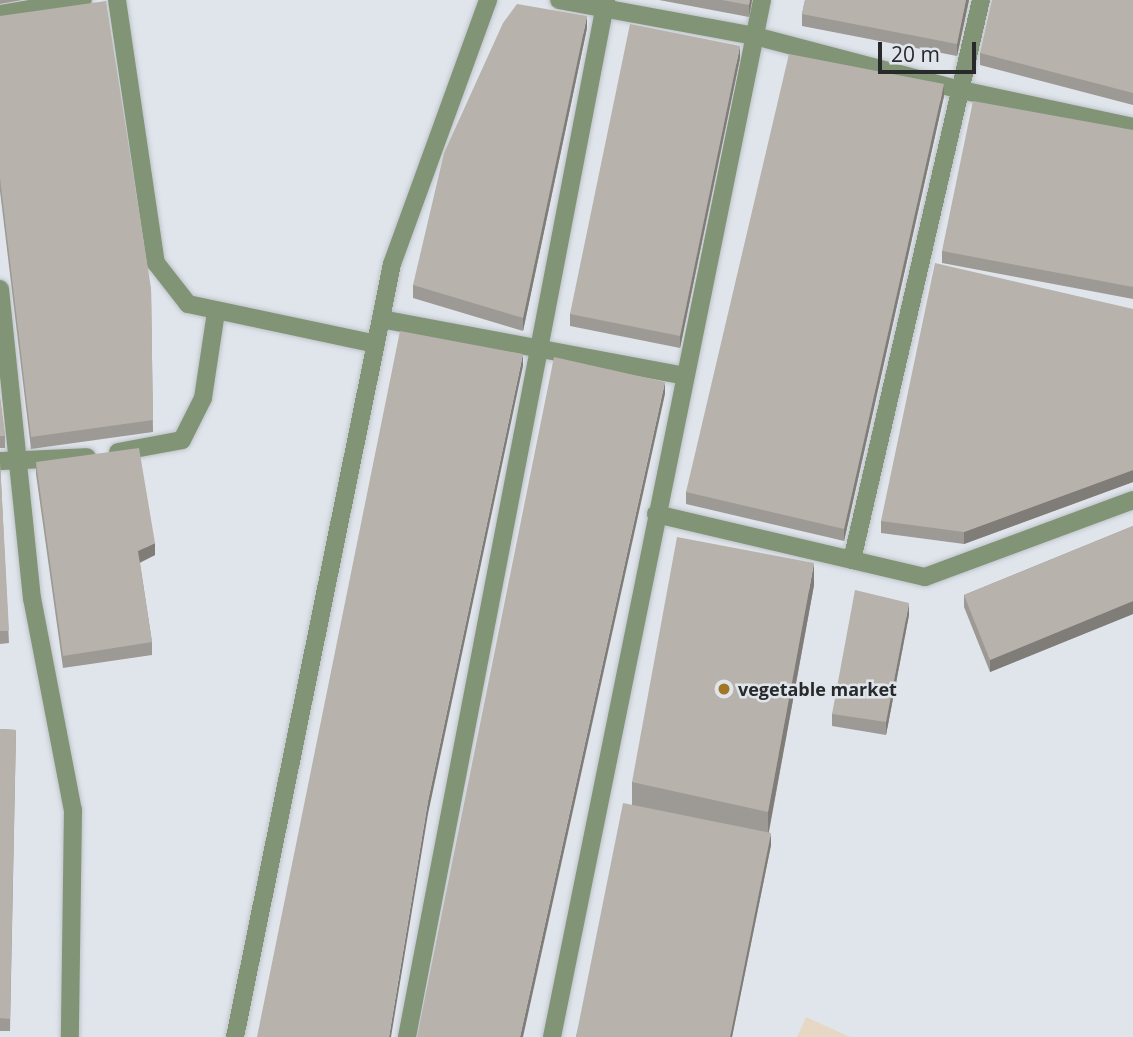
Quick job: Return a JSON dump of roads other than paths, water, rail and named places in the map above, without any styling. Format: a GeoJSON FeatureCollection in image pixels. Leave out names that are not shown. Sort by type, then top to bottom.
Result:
{"type":"FeatureCollection","features":[{"type":"Feature","properties":{"kind":"street"},"geometry":{"type":"LineString","coordinates":[[0,13],[83,0]]}},
{"type":"Feature","properties":{"kind":"street"},"geometry":{"type":"LineString","coordinates":[[117,0],[156,263],[188,304],[376,344]]}},
{"type":"Feature","properties":{"kind":"street"},"geometry":{"type":"LineString","coordinates":[[235,1037],[392,264],[488,0]]}},
{"type":"Feature","properties":{"kind":"street"},"geometry":{"type":"LineString","coordinates":[[559,0],[606,4],[755,36],[961,90],[1133,127]]}},
{"type":"Feature","properties":{"kind":"street"},"geometry":{"type":"LineString","coordinates":[[552,1037],[762,0]]}},
{"type":"Feature","properties":{"kind":"street"},"geometry":{"type":"LineString","coordinates":[[852,559],[981,0]]}},
{"type":"Feature","properties":{"kind":"street"},"geometry":{"type":"LineString","coordinates":[[407,1037],[606,4]]}},
{"type":"Feature","properties":{"kind":"street"},"geometry":{"type":"LineString","coordinates":[[0,289],[9,460],[32,598],[73,810],[70,1037]]}},
{"type":"Feature","properties":{"kind":"street"},"geometry":{"type":"LineString","coordinates":[[9,460],[83,457],[182,440],[203,398],[216,312]]}},
{"type":"Feature","properties":{"kind":"street"},"geometry":{"type":"LineString","coordinates":[[381,319],[539,351],[685,376]]}},
{"type":"Feature","properties":{"kind":"street"},"geometry":{"type":"LineString","coordinates":[[656,514],[925,577],[1133,500]]}},
{"type":"Feature","properties":{"kind":"place","name":"vegetable market"},"geometry":{"type":"Point","coordinates":[724,689]}}]}
